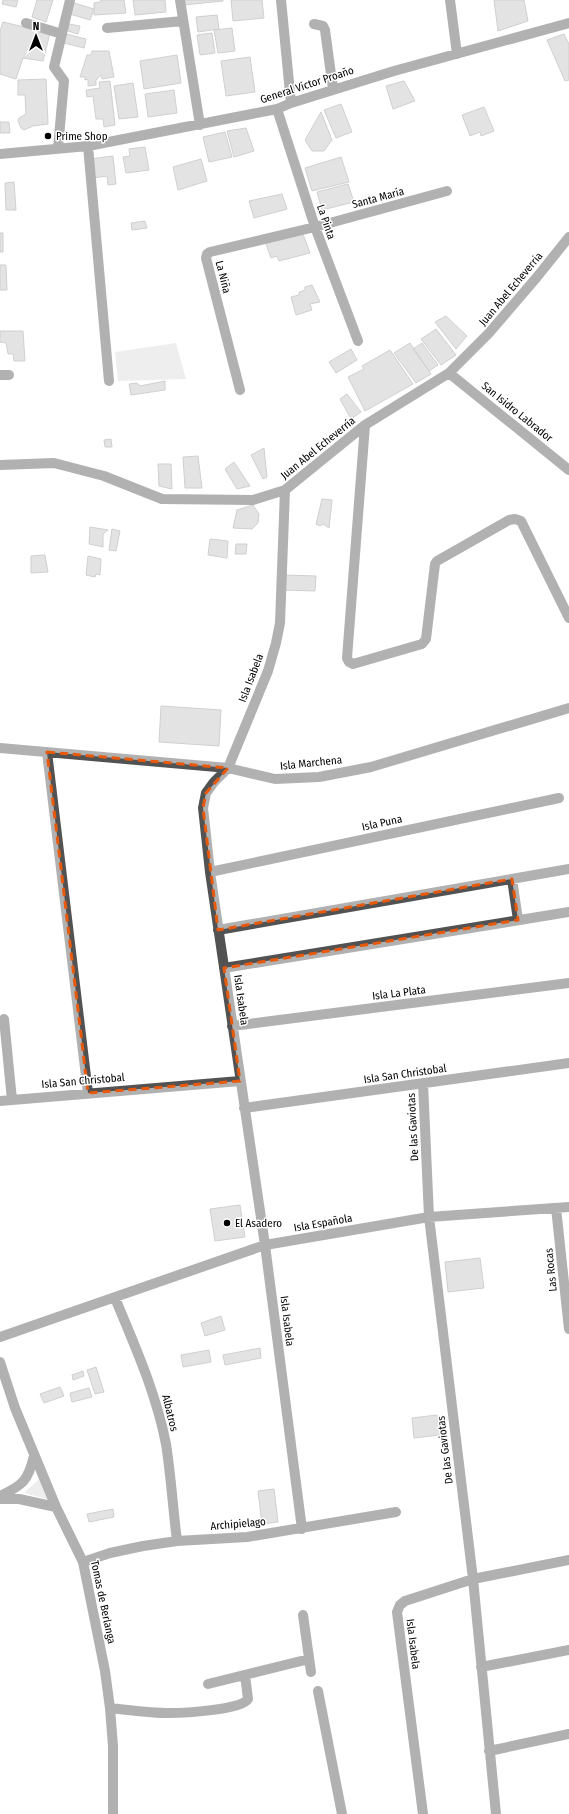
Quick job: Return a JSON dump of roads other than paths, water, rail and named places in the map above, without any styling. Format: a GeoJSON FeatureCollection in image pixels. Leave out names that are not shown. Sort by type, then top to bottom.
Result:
{"type":"FeatureCollection","features":[{"type":"Feature","properties":{"kind":"street"},"geometry":{"type":"LineString","coordinates":[[58,148],[64,81],[54,67],[70,0]]}},
{"type":"Feature","properties":{"kind":"street"},"geometry":{"type":"LineString","coordinates":[[180,0],[200,125]]}},
{"type":"Feature","properties":{"kind":"street"},"geometry":{"type":"LineString","coordinates":[[281,0],[291,103]]}},
{"type":"Feature","properties":{"kind":"street"},"geometry":{"type":"LineString","coordinates":[[450,0],[457,54]]}},
{"type":"Feature","properties":{"kind":"street"},"geometry":{"type":"LineString","coordinates":[[107,28],[183,21]]}},
{"type":"Feature","properties":{"kind":"street"},"geometry":{"type":"LineString","coordinates":[[26,23],[62,34]]}},
{"type":"Feature","properties":{"kind":"street","name":"General Victor Proaño"},"geometry":{"type":"LineString","coordinates":[[0,154],[88,146],[277,109],[333,89],[569,23]]}},
{"type":"Feature","properties":{"kind":"street"},"geometry":{"type":"LineString","coordinates":[[314,24],[323,26],[325,30],[333,89]]}},
{"type":"Feature","properties":{"kind":"street","name":"La Pinta"},"geometry":{"type":"LineString","coordinates":[[277,109],[315,227],[358,341]]}},
{"type":"Feature","properties":{"kind":"street"},"geometry":{"type":"LineString","coordinates":[[88,146],[109,381]]}},
{"type":"Feature","properties":{"kind":"street","name":"Santa María"},"geometry":{"type":"LineString","coordinates":[[315,227],[447,191]]}},
{"type":"Feature","properties":{"kind":"street","name":"La Niña"},"geometry":{"type":"LineString","coordinates":[[240,390],[206,258],[207,254],[210,252],[315,227]]}},
{"type":"Feature","properties":{"kind":"street","name":"Juan Abel Echeverria"},"geometry":{"type":"LineString","coordinates":[[469,354],[522,295],[569,237]]}},
{"type":"Feature","properties":{"kind":"street","name":"Juan Abel Echeverría"},"geometry":{"type":"LineString","coordinates":[[0,465],[54,463],[104,476],[162,499],[253,500],[286,490],[365,425],[449,373],[469,354]]}},
{"type":"Feature","properties":{"kind":"street","name":"San Isidro Labrador"},"geometry":{"type":"LineString","coordinates":[[449,373],[569,470]]}},
{"type":"Feature","properties":{"kind":"street"},"geometry":{"type":"LineString","coordinates":[[365,425],[347,658],[349,662],[353,664],[422,644],[426,639],[434,567],[437,561],[509,520],[515,519],[521,521],[569,618]]}},
{"type":"Feature","properties":{"kind":"street","name":"Isla Isabela"},"geometry":{"type":"LineString","coordinates":[[286,490],[280,623],[276,643],[268,671],[228,768],[206,793],[203,808],[218,930],[265,1245],[302,1529]]}},
{"type":"Feature","properties":{"kind":"street","name":"Isla Marchena"},"geometry":{"type":"LineString","coordinates":[[0,748],[228,768],[276,779],[319,777],[371,767],[569,708]]}},
{"type":"Feature","properties":{"kind":"street"},"geometry":{"type":"LineString","coordinates":[[47,752],[88,1093]]}},
{"type":"Feature","properties":{"kind":"street","name":"Isla Puna"},"geometry":{"type":"LineString","coordinates":[[210,872],[559,798]]}},
{"type":"Feature","properties":{"kind":"street"},"geometry":{"type":"LineString","coordinates":[[218,930],[569,869]]}},
{"type":"Feature","properties":{"kind":"street"},"geometry":{"type":"LineString","coordinates":[[512,879],[518,920]]}},
{"type":"Feature","properties":{"kind":"street"},"geometry":{"type":"LineString","coordinates":[[224,968],[569,912]]}},
{"type":"Feature","properties":{"kind":"street","name":"Isla La Plata"},"geometry":{"type":"LineString","coordinates":[[232,1026],[569,983]]}},
{"type":"Feature","properties":{"kind":"street"},"geometry":{"type":"LineString","coordinates":[[4,1019],[12,1100]]}},
{"type":"Feature","properties":{"kind":"street","name":"Isla San Christobal"},"geometry":{"type":"LineString","coordinates":[[244,1108],[569,1063]]}},
{"type":"Feature","properties":{"kind":"street","name":"Isla San Christobal"},"geometry":{"type":"LineString","coordinates":[[0,1101],[240,1082]]}},
{"type":"Feature","properties":{"kind":"street","name":"De las Gaviotas"},"geometry":{"type":"LineString","coordinates":[[423,1083],[429,1217],[473,1579],[496,1814]]}},
{"type":"Feature","properties":{"kind":"street","name":"Isla Española"},"geometry":{"type":"LineString","coordinates":[[0,1337],[265,1245],[429,1217],[569,1207]]}},
{"type":"Feature","properties":{"kind":"street","name":"Las Rocas"},"geometry":{"type":"LineString","coordinates":[[556,1208],[569,1329]]}},
{"type":"Feature","properties":{"kind":"street","name":"Albatros"},"geometry":{"type":"LineString","coordinates":[[115,1298],[148,1378],[166,1444],[177,1541]]}},
{"type":"Feature","properties":{"kind":"street","name":"Tomas de Berlanga"},"geometry":{"type":"LineString","coordinates":[[0,1362],[15,1408],[34,1456],[56,1507],[83,1562],[105,1671],[110,1708],[113,1746],[113,1814]]}},
{"type":"Feature","properties":{"kind":"street"},"geometry":{"type":"LineString","coordinates":[[0,1498],[24,1481],[30,1472],[34,1456]]}},
{"type":"Feature","properties":{"kind":"street"},"geometry":{"type":"LineString","coordinates":[[0,1498],[19,1499],[56,1507]]}},
{"type":"Feature","properties":{"kind":"street","name":"Archipielago"},"geometry":{"type":"LineString","coordinates":[[83,1562],[123,1550],[177,1541],[247,1536],[302,1529],[396,1512]]}},
{"type":"Feature","properties":{"kind":"street","name":"Isla Isabela"},"geometry":{"type":"LineString","coordinates":[[423,1814],[397,1612],[400,1605],[405,1601],[473,1579],[569,1560]]}},
{"type":"Feature","properties":{"kind":"street"},"geometry":{"type":"LineString","coordinates":[[303,1615],[311,1672]]}},
{"type":"Feature","properties":{"kind":"street"},"geometry":{"type":"LineString","coordinates":[[481,1667],[569,1650]]}},
{"type":"Feature","properties":{"kind":"street"},"geometry":{"type":"LineString","coordinates":[[208,1684],[309,1659]]}},
{"type":"Feature","properties":{"kind":"street"},"geometry":{"type":"LineString","coordinates":[[110,1708],[168,1713],[191,1712],[236,1705],[246,1702],[248,1699],[245,1675]]}},
{"type":"Feature","properties":{"kind":"street"},"geometry":{"type":"LineString","coordinates":[[318,1691],[342,1814]]}},
{"type":"Feature","properties":{"kind":"street"},"geometry":{"type":"LineString","coordinates":[[489,1751],[569,1734]]}},
{"type":"Feature","properties":{"kind":"place","name":"Prime Shop"},"geometry":{"type":"Point","coordinates":[48,136]}},
{"type":"Feature","properties":{"kind":"place","name":"El Asadero"},"geometry":{"type":"Point","coordinates":[227,1223]}}]}
